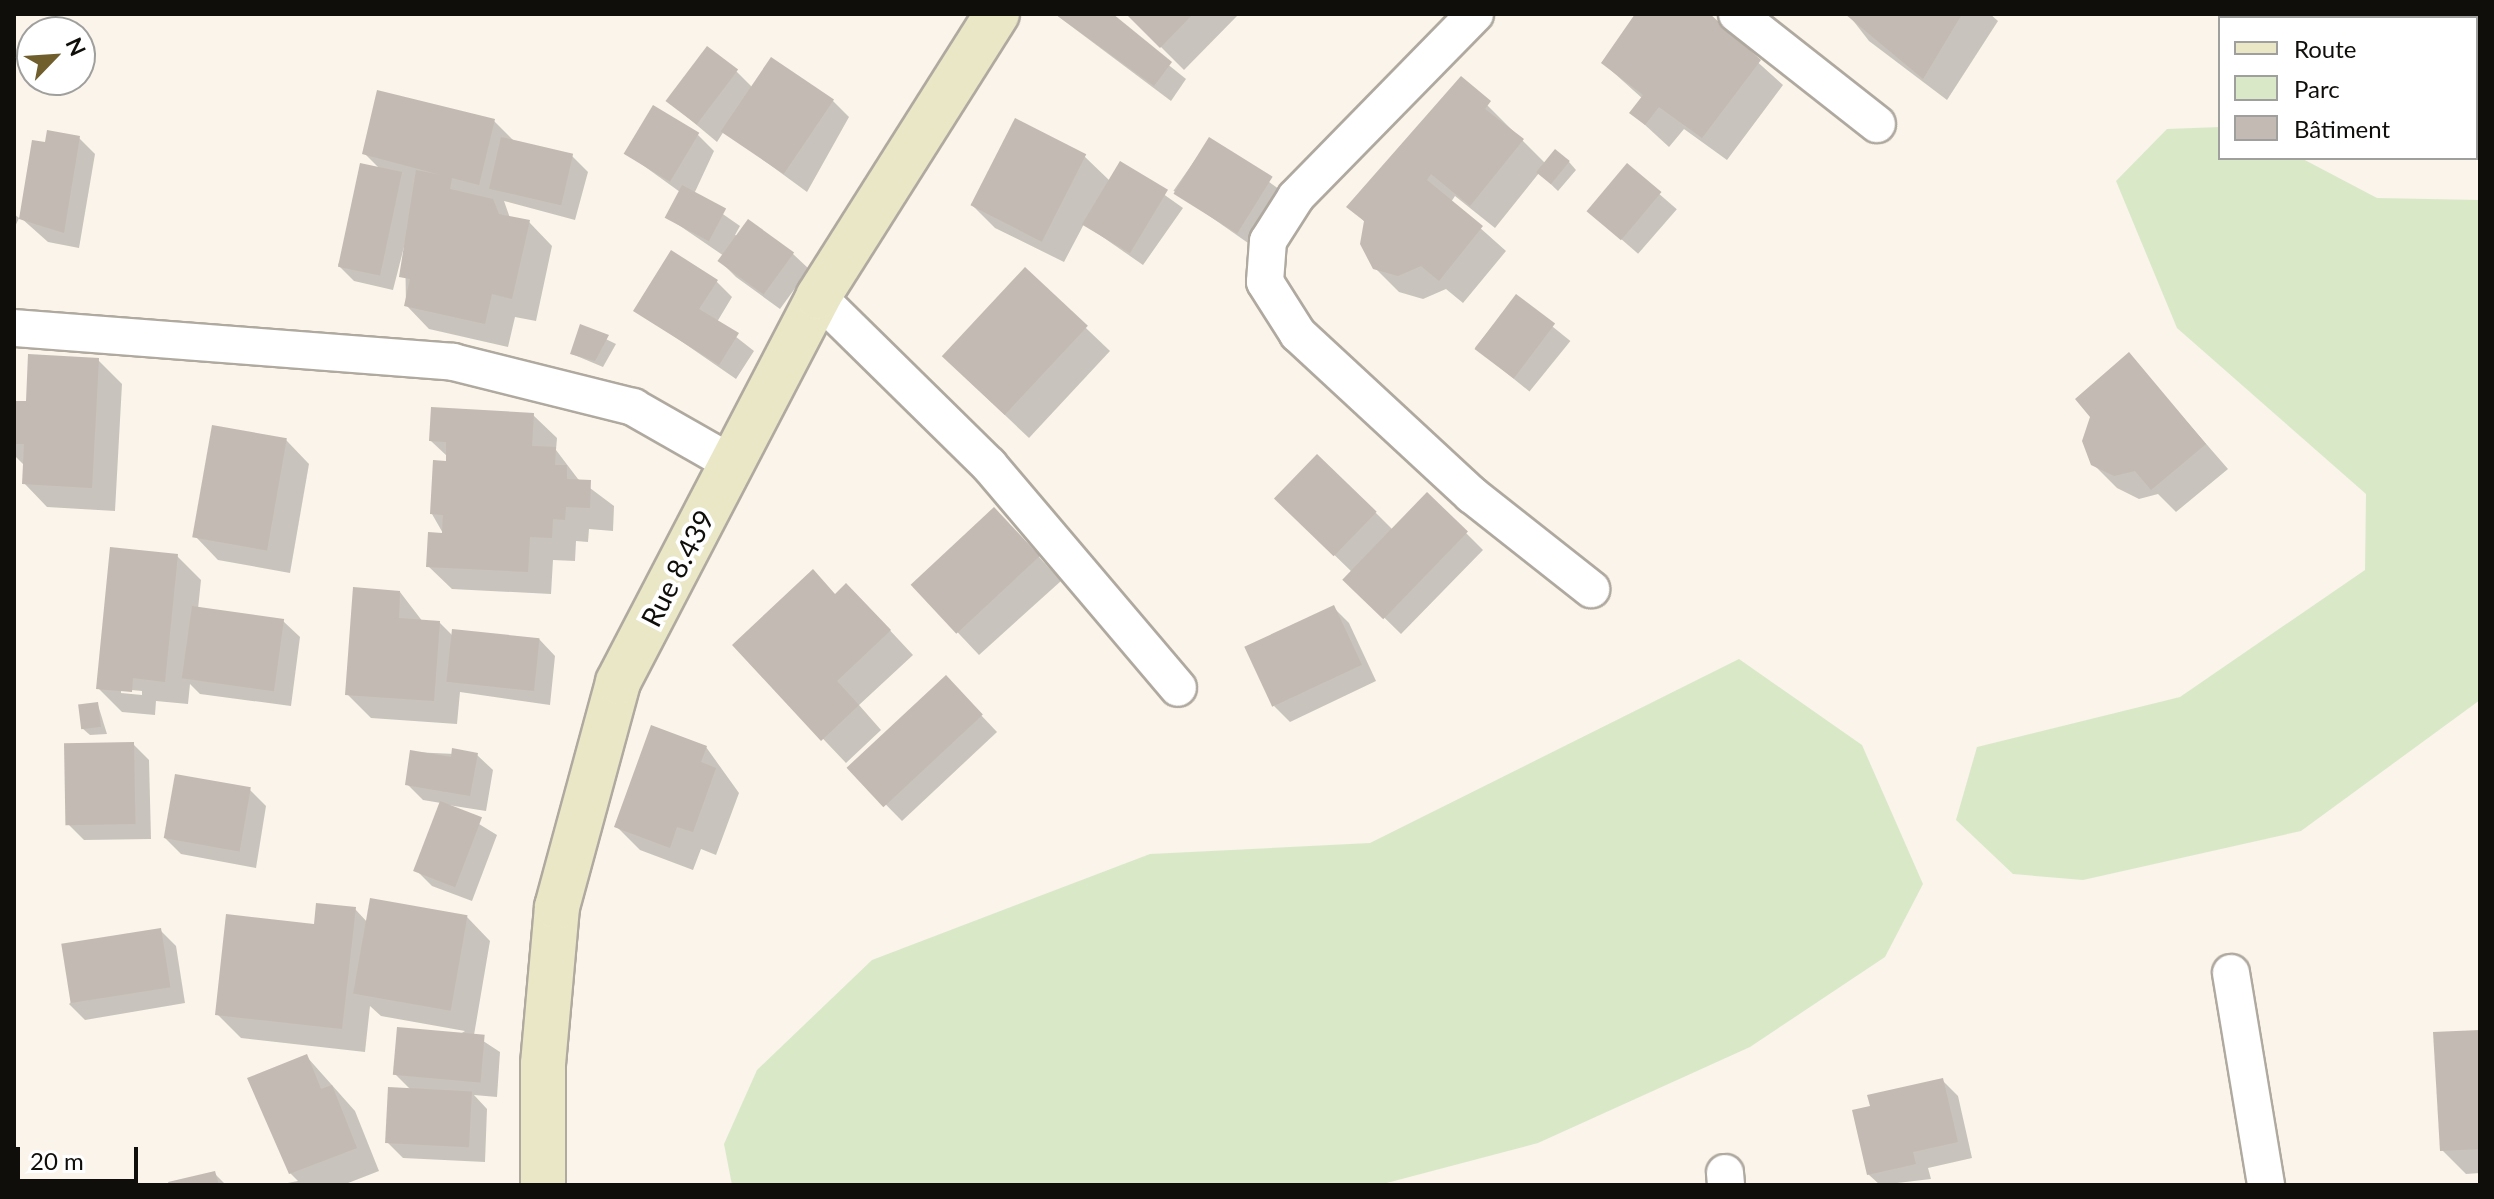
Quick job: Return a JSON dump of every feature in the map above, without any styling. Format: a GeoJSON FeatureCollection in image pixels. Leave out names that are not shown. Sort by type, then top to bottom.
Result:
{"type":"FeatureCollection","features":[{"type":"Feature","properties":{"kind":"street","name":"Rue 8.439"},"geometry":{"type":"LineString","coordinates":[[543,1185],[543,1064],[557,907],[584,790],[618,682],[818,297],[997,14]]}},
{"type":"Feature","properties":{"kind":"street"},"geometry":{"type":"LineString","coordinates":[[1475,14],[1296,197],[1268,241],[1265,282],[1298,334],[1472,495],[1591,589]]}},
{"type":"Feature","properties":{"kind":"street"},"geometry":{"type":"LineString","coordinates":[[1737,14],[1877,124]]}},
{"type":"Feature","properties":{"kind":"street"},"geometry":{"type":"LineString","coordinates":[[818,297],[989,465],[1178,688]]}},
{"type":"Feature","properties":{"kind":"street"},"geometry":{"type":"LineString","coordinates":[[14,328],[453,362],[633,407],[731,463]]}},
{"type":"Feature","properties":{"kind":"street"},"geometry":{"type":"LineString","coordinates":[[2231,973],[2266,1185]]}},
{"type":"Feature","properties":{"kind":"green space"},"geometry":{"type":"Polygon","coordinates":[[[2218,127],[2218,160],[2305,160],[2377,198],[2480,200],[2480,700],[2301,831],[2083,880],[2013,874],[1956,820],[1977,747],[2180,697],[2365,570],[2366,494],[2177,328],[2116,181],[2167,129],[2218,127]]]}},
{"type":"Feature","properties":{"kind":"green space"},"geometry":{"type":"Polygon","coordinates":[[[1739,659],[1862,745],[1923,884],[1885,957],[1750,1047],[1538,1143],[1379,1185],[732,1185],[724,1144],[757,1070],[872,960],[1150,854],[1370,843],[1739,659]]]}},
{"type":"Feature","properties":{"kind":"building"},"geometry":{"type":"Polygon","coordinates":[[[1055,14],[1113,14],[1172,62],[1154,86],[1055,14]]]}},
{"type":"Feature","properties":{"kind":"building"},"geometry":{"type":"Polygon","coordinates":[[[1126,14],[1193,14],[1160,48],[1126,14]]]}},
{"type":"Feature","properties":{"kind":"building"},"geometry":{"type":"Polygon","coordinates":[[[1635,14],[1710,14],[1761,60],[1702,138],[1659,107],[1645,125],[1629,113],[1643,95],[1601,63],[1635,14]]]}},
{"type":"Feature","properties":{"kind":"building"},"geometry":{"type":"Polygon","coordinates":[[[1845,14],[1962,14],[1923,79],[1845,14]]]}},
{"type":"Feature","properties":{"kind":"building"},"geometry":{"type":"Polygon","coordinates":[[[707,46],[738,69],[697,125],[665,101],[707,46]]]}},
{"type":"Feature","properties":{"kind":"building"},"geometry":{"type":"Polygon","coordinates":[[[771,57],[834,99],[784,174],[721,132],[771,57]]]}},
{"type":"Feature","properties":{"kind":"building"},"geometry":{"type":"Polygon","coordinates":[[[1461,76],[1491,101],[1485,109],[1524,139],[1470,206],[1431,174],[1427,180],[1483,226],[1439,281],[1421,266],[1398,276],[1373,269],[1360,244],[1364,221],[1346,207],[1461,76]]]}},
{"type":"Feature","properties":{"kind":"building"},"geometry":{"type":"Polygon","coordinates":[[[377,90],[495,119],[479,185],[452,178],[450,189],[493,199],[499,214],[530,220],[512,299],[492,294],[485,324],[404,306],[410,279],[399,277],[416,170],[441,175],[362,154],[377,90]]]}},
{"type":"Feature","properties":{"kind":"building"},"geometry":{"type":"Polygon","coordinates":[[[653,105],[699,133],[670,182],[624,154],[653,105]]]}},
{"type":"Feature","properties":{"kind":"building"},"geometry":{"type":"Polygon","coordinates":[[[1015,118],[1086,154],[1042,242],[971,205],[1015,118]]]}},
{"type":"Feature","properties":{"kind":"building"},"geometry":{"type":"Polygon","coordinates":[[[47,130],[80,136],[64,233],[19,219],[32,140],[45,142],[47,130]]]}},
{"type":"Feature","properties":{"kind":"building"},"geometry":{"type":"Polygon","coordinates":[[[501,137],[573,154],[561,205],[489,189],[501,137]]]}},
{"type":"Feature","properties":{"kind":"building"},"geometry":{"type":"Polygon","coordinates":[[[1209,137],[1273,177],[1237,234],[1173,194],[1209,137]]]}},
{"type":"Feature","properties":{"kind":"building"},"geometry":{"type":"Polygon","coordinates":[[[1555,149],[1570,161],[1551,184],[1536,172],[1555,149]]]}},
{"type":"Feature","properties":{"kind":"building"},"geometry":{"type":"Polygon","coordinates":[[[1120,161],[1168,190],[1130,253],[1082,224],[1120,161]]]}},
{"type":"Feature","properties":{"kind":"building"},"geometry":{"type":"Polygon","coordinates":[[[360,163],[402,172],[380,276],[338,267],[360,163]]]}},
{"type":"Feature","properties":{"kind":"building"},"geometry":{"type":"Polygon","coordinates":[[[1627,163],[1661,192],[1621,240],[1587,211],[1627,163]]]}},
{"type":"Feature","properties":{"kind":"building"},"geometry":{"type":"Polygon","coordinates":[[[682,185],[726,208],[709,241],[665,218],[682,185]]]}},
{"type":"Feature","properties":{"kind":"building"},"geometry":{"type":"Polygon","coordinates":[[[748,219],[794,253],[764,295],[717,261],[748,219]]]}},
{"type":"Feature","properties":{"kind":"building"},"geometry":{"type":"Polygon","coordinates":[[[671,250],[718,280],[699,309],[739,333],[719,365],[633,311],[671,250]]]}},
{"type":"Feature","properties":{"kind":"building"},"geometry":{"type":"Polygon","coordinates":[[[1025,267],[1088,326],[1005,415],[942,356],[1025,267]]]}},
{"type":"Feature","properties":{"kind":"building"},"geometry":{"type":"Polygon","coordinates":[[[1516,294],[1555,323],[1514,379],[1474,349],[1516,294]]]}},
{"type":"Feature","properties":{"kind":"building"},"geometry":{"type":"Polygon","coordinates":[[[580,324],[609,335],[595,361],[570,354],[580,324]]]}},
{"type":"Feature","properties":{"kind":"building"},"geometry":{"type":"Polygon","coordinates":[[[2129,352],[2206,444],[2151,490],[2135,471],[2114,476],[2091,465],[2082,441],[2090,417],[2075,399],[2129,352]]]}},
{"type":"Feature","properties":{"kind":"building"},"geometry":{"type":"Polygon","coordinates":[[[28,354],[99,358],[92,488],[22,484],[24,444],[14,444],[14,401],[26,401],[28,354]]]}},
{"type":"Feature","properties":{"kind":"building"},"geometry":{"type":"Polygon","coordinates":[[[431,407],[534,413],[532,446],[556,447],[555,465],[567,465],[567,479],[591,480],[590,508],[566,507],[565,520],[553,519],[552,538],[530,537],[528,572],[426,567],[428,532],[442,533],[443,515],[430,514],[433,460],[446,461],[446,442],[429,441],[431,407]]]}},
{"type":"Feature","properties":{"kind":"building"},"geometry":{"type":"Polygon","coordinates":[[[212,425],[287,438],[267,550],[192,537],[212,425]]]}},
{"type":"Feature","properties":{"kind":"building"},"geometry":{"type":"Polygon","coordinates":[[[1317,454],[1377,512],[1334,556],[1274,499],[1317,454]]]}},
{"type":"Feature","properties":{"kind":"building"},"geometry":{"type":"Polygon","coordinates":[[[1427,492],[1468,532],[1383,619],[1342,580],[1427,492]]]}},
{"type":"Feature","properties":{"kind":"building"},"geometry":{"type":"Polygon","coordinates":[[[994,507],[1040,556],[956,634],[911,585],[994,507]]]}},
{"type":"Feature","properties":{"kind":"building"},"geometry":{"type":"Polygon","coordinates":[[[110,547],[178,554],[165,682],[133,678],[132,692],[96,689],[110,547]]]}},
{"type":"Feature","properties":{"kind":"building"},"geometry":{"type":"Polygon","coordinates":[[[813,569],[835,594],[846,583],[891,630],[837,681],[859,705],[821,741],[732,645],[813,569]]]}},
{"type":"Feature","properties":{"kind":"building"},"geometry":{"type":"Polygon","coordinates":[[[353,587],[400,591],[399,618],[440,621],[434,701],[345,695],[353,587]]]}},
{"type":"Feature","properties":{"kind":"building"},"geometry":{"type":"Polygon","coordinates":[[[1334,605],[1362,665],[1272,707],[1244,647],[1334,605]]]}},
{"type":"Feature","properties":{"kind":"building"},"geometry":{"type":"Polygon","coordinates":[[[192,606],[284,619],[274,691],[182,678],[192,606]]]}},
{"type":"Feature","properties":{"kind":"building"},"geometry":{"type":"Polygon","coordinates":[[[452,629],[540,638],[534,691],[446,682],[452,629]]]}},
{"type":"Feature","properties":{"kind":"building"},"geometry":{"type":"Polygon","coordinates":[[[946,675],[983,714],[883,807],[847,768],[946,675]]]}},
{"type":"Feature","properties":{"kind":"building"},"geometry":{"type":"Polygon","coordinates":[[[98,702],[101,727],[81,729],[78,704],[98,702]]]}},
{"type":"Feature","properties":{"kind":"building"},"geometry":{"type":"Polygon","coordinates":[[[651,725],[707,746],[701,762],[716,768],[693,832],[677,827],[670,848],[614,827],[651,725]]]}},
{"type":"Feature","properties":{"kind":"building"},"geometry":{"type":"Polygon","coordinates":[[[134,742],[135,824],[65,825],[64,743],[134,742]]]}},
{"type":"Feature","properties":{"kind":"building"},"geometry":{"type":"Polygon","coordinates":[[[452,748],[478,753],[470,796],[405,785],[410,750],[451,757],[452,748]]]}},
{"type":"Feature","properties":{"kind":"building"},"geometry":{"type":"Polygon","coordinates":[[[175,774],[251,787],[240,851],[164,838],[175,774]]]}},
{"type":"Feature","properties":{"kind":"building"},"geometry":{"type":"Polygon","coordinates":[[[440,801],[482,817],[455,887],[413,871],[440,801]]]}},
{"type":"Feature","properties":{"kind":"building"},"geometry":{"type":"Polygon","coordinates":[[[370,898],[467,915],[451,1011],[353,994],[370,898]]]}},
{"type":"Feature","properties":{"kind":"building"},"geometry":{"type":"Polygon","coordinates":[[[316,903],[356,907],[342,1029],[215,1015],[226,914],[314,924],[316,903]]]}},
{"type":"Feature","properties":{"kind":"building"},"geometry":{"type":"Polygon","coordinates":[[[161,928],[170,987],[71,1003],[61,944],[161,928]]]}},
{"type":"Feature","properties":{"kind":"building"},"geometry":{"type":"Polygon","coordinates":[[[397,1027],[485,1035],[480,1082],[393,1075],[397,1027]]]}},
{"type":"Feature","properties":{"kind":"building"},"geometry":{"type":"Polygon","coordinates":[[[2480,1030],[2480,1149],[2440,1151],[2433,1032],[2480,1030]]]}},
{"type":"Feature","properties":{"kind":"building"},"geometry":{"type":"Polygon","coordinates":[[[307,1054],[321,1089],[332,1085],[357,1148],[289,1174],[247,1078],[307,1054]]]}},
{"type":"Feature","properties":{"kind":"building"},"geometry":{"type":"Polygon","coordinates":[[[1943,1078],[1958,1142],[1913,1152],[1916,1164],[1867,1175],[1852,1110],[1870,1106],[1867,1095],[1943,1078]]]}},
{"type":"Feature","properties":{"kind":"building"},"geometry":{"type":"Polygon","coordinates":[[[388,1087],[472,1091],[469,1147],[385,1143],[388,1087]]]}},
{"type":"Feature","properties":{"kind":"building"},"geometry":{"type":"Polygon","coordinates":[[[215,1171],[219,1185],[169,1185],[168,1182],[215,1171]]]}}]}
